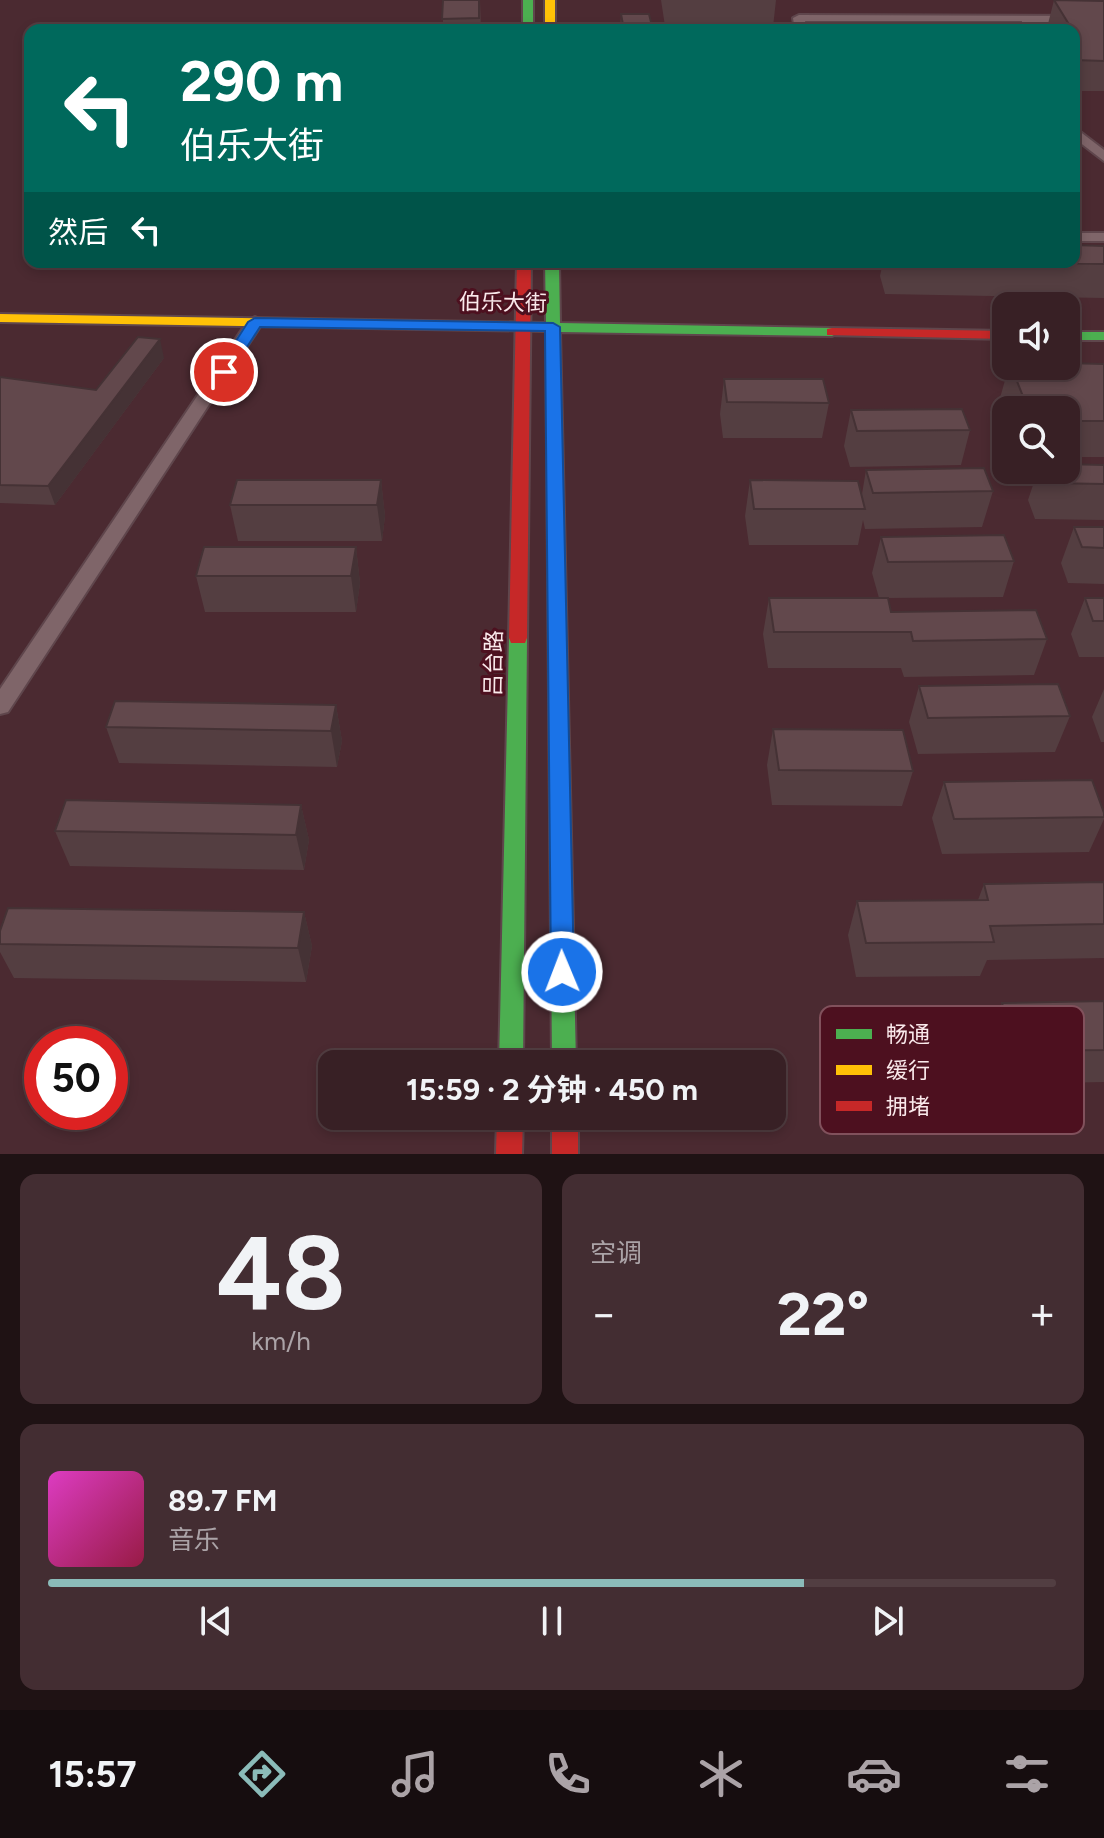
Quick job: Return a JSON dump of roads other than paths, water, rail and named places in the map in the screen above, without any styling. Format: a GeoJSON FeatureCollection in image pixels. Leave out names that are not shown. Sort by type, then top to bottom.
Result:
{"type":"FeatureCollection","features":[{"type":"Feature","properties":{"kind":"main road"},"geometry":{"type":"LineString","coordinates":[[528,0],[528,24]]}},
{"type":"Feature","properties":{"kind":"main road"},"geometry":{"type":"LineString","coordinates":[[550,0],[550,24]]}},
{"type":"Feature","properties":{"kind":"main road","name":"吕台路"},"geometry":{"type":"LineString","coordinates":[[511,1050],[524,268]]}},
{"type":"Feature","properties":{"kind":"main road"},"geometry":{"type":"LineString","coordinates":[[552,268],[564,1050]]}},
{"type":"Feature","properties":{"kind":"main road","name":"伯乐大街"},"geometry":{"type":"LineString","coordinates":[[0,318],[992,335]]}},
{"type":"Feature","properties":{"kind":"main road"},"geometry":{"type":"LineString","coordinates":[[1080,336],[1104,336]]}},
{"type":"Feature","properties":{"kind":"main road"},"geometry":{"type":"LineString","coordinates":[[509,1154],[510,1130]]}},
{"type":"Feature","properties":{"kind":"main road"},"geometry":{"type":"LineString","coordinates":[[565,1130],[565,1154]]}},
{"type":"Feature","properties":{"kind":"street"},"geometry":{"type":"LineString","coordinates":[[800,24],[799,18],[1028,24],[1104,19]]}},
{"type":"Feature","properties":{"kind":"street"},"geometry":{"type":"LineString","coordinates":[[1080,136],[1104,157]]}},
{"type":"Feature","properties":{"kind":"street"},"geometry":{"type":"LineString","coordinates":[[1080,237],[1104,237]]}},
{"type":"Feature","properties":{"kind":"street"},"geometry":{"type":"LineString","coordinates":[[0,706],[255,322]]}}]}
